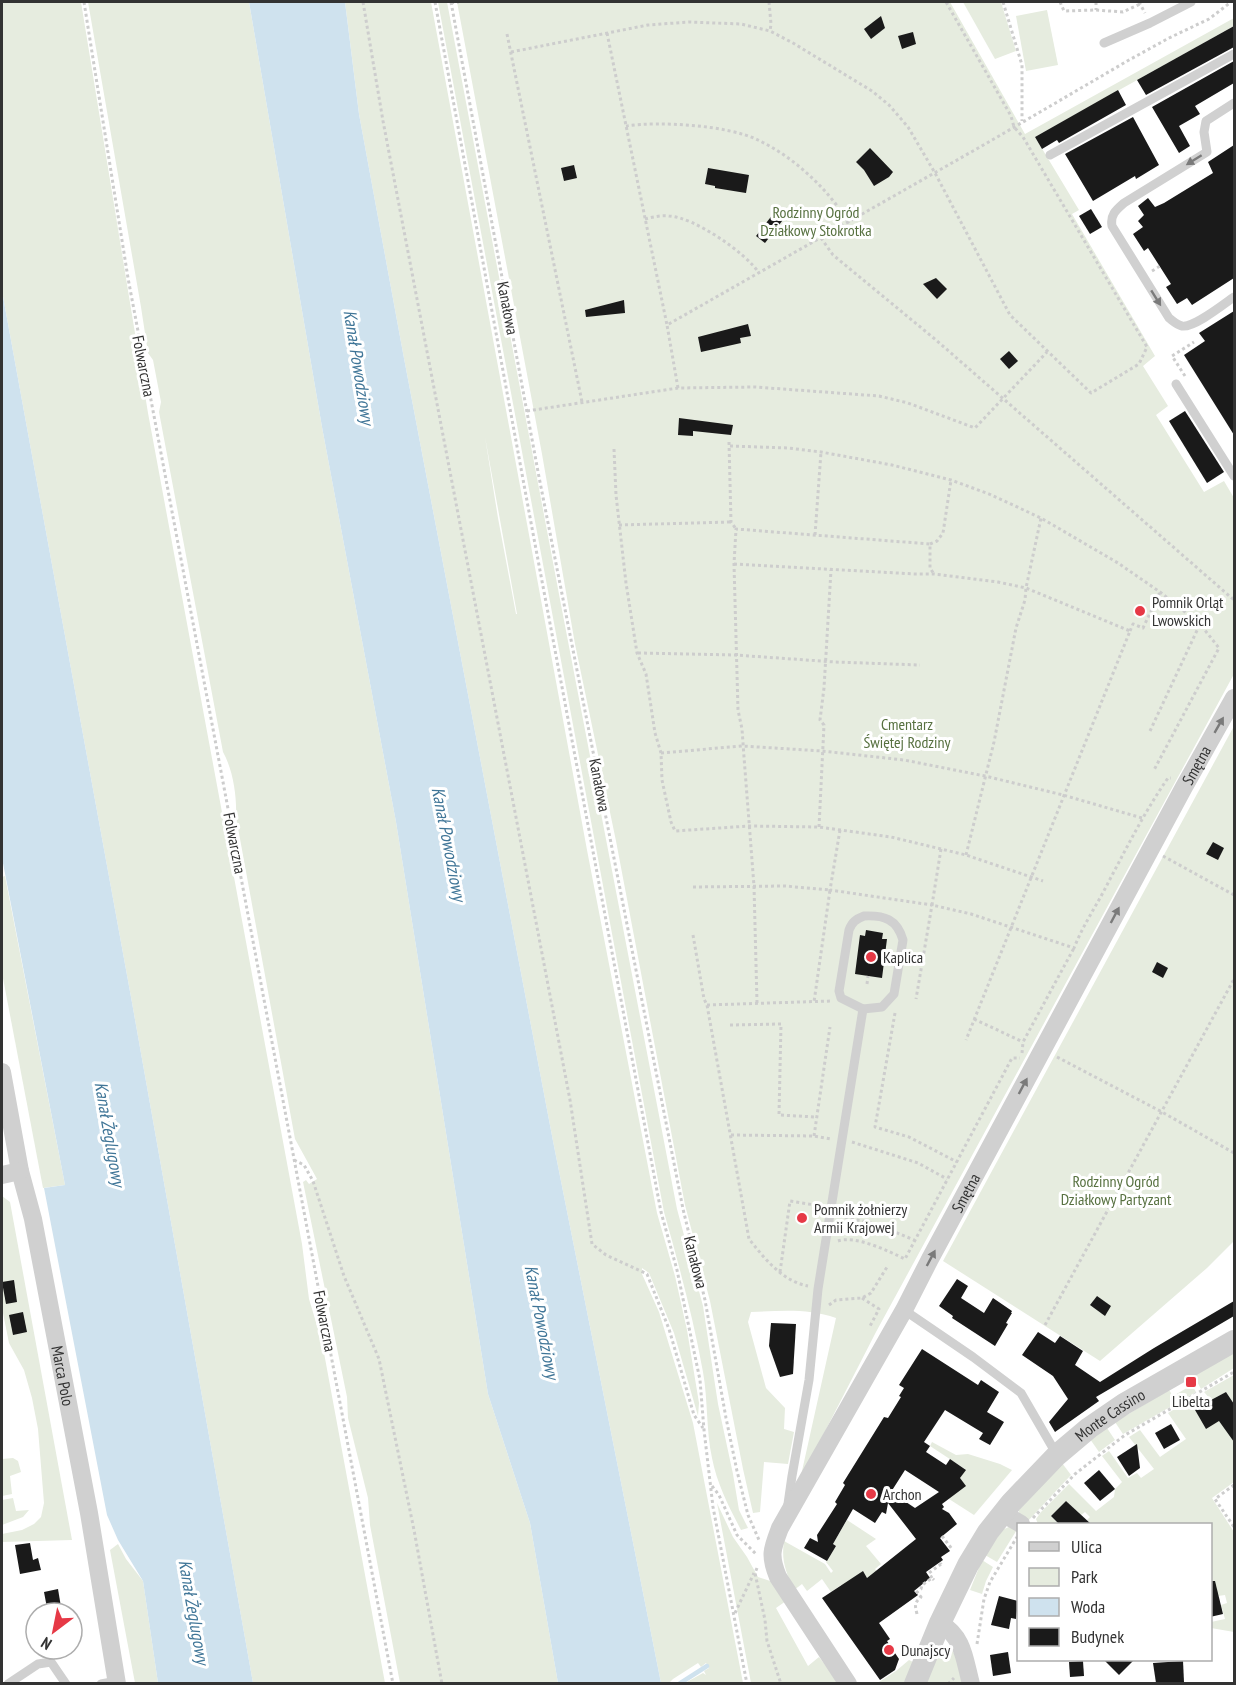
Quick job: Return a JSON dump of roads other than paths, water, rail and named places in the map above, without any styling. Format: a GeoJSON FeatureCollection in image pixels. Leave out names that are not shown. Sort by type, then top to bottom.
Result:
{"type":"FeatureCollection","features":[{"type":"Feature","properties":{"kind":"street","name":"Smętna"},"geometry":{"type":"LineString","coordinates":[[848,1683],[766,1560],[787,1513],[904,1310],[1042,1050],[1234,698]]}},
{"type":"Feature","properties":{"kind":"street","name":"Marca Polo"},"geometry":{"type":"LineString","coordinates":[[2,1072],[20,1171],[40,1253],[89,1513],[112,1683]]}},
{"type":"Feature","properties":{"kind":"street"},"geometry":{"type":"LineString","coordinates":[[2,1174],[20,1171]]}},
{"type":"Feature","properties":{"kind":"street","name":"Monte Cassino"},"geometry":{"type":"LineString","coordinates":[[915,1683],[940,1623],[977,1548],[1012,1519],[1057,1455],[1089,1428],[1124,1404],[1234,1341]]}},
{"type":"Feature","properties":{"kind":"street"},"geometry":{"type":"LineString","coordinates":[[940,1623],[958,1638],[971,1683]]}},
{"type":"Feature","properties":{"kind":"lane"},"geometry":{"type":"LineString","coordinates":[[1104,43],[1191,2]]}},
{"type":"Feature","properties":{"kind":"lane"},"geometry":{"type":"LineString","coordinates":[[1050,155],[1234,54]]}},
{"type":"Feature","properties":{"kind":"lane"},"geometry":{"type":"LineString","coordinates":[[1234,103],[1206,121],[1204,132],[1207,152],[1124,203],[1111,219],[1112,226],[1174,323],[1181,326],[1194,323],[1234,297]]}},
{"type":"Feature","properties":{"kind":"lane"},"geometry":{"type":"LineString","coordinates":[[1176,384],[1234,476]]}},
{"type":"Feature","properties":{"kind":"lane"},"geometry":{"type":"LineString","coordinates":[[864,916],[878,916],[894,922],[903,940],[894,994],[882,1007],[863,1009],[841,998],[839,986],[852,924],[864,916]]}},
{"type":"Feature","properties":{"kind":"lane"},"geometry":{"type":"LineString","coordinates":[[787,1513],[809,1380],[818,1289],[863,1009]]}},
{"type":"Feature","properties":{"kind":"lane"},"geometry":{"type":"LineString","coordinates":[[904,1310],[1021,1393],[1057,1455]]}},
{"type":"Feature","properties":{"kind":"lane"},"geometry":{"type":"LineString","coordinates":[[8,1683],[38,1664],[51,1662],[66,1683]]}},
{"type":"Feature","properties":{"kind":"water","name":"Kanał Powodziowy"},"geometry":{"type":"Polygon","coordinates":[[[249,2],[345,2],[359,114],[403,353],[553,1141],[661,1683],[558,1683],[530,1523],[488,1394],[396,822],[322,427],[249,2]]]}},
{"type":"Feature","properties":{"kind":"water","name":"Kanał Żeglugowy"},"geometry":{"type":"Polygon","coordinates":[[[2,291],[253,1683],[158,1683],[143,1581],[118,1540],[107,1515],[44,1188],[65,1185],[2,858],[2,291]]]}},
{"type":"Feature","properties":{"kind":"waterway"},"geometry":{"type":"LineString","coordinates":[[679,1684],[707,1666]]}},
{"type":"Feature","properties":{"kind":"place","name":"Pomnik Orląt Lwowskich"},"geometry":{"type":"Point","coordinates":[1140,611]}},
{"type":"Feature","properties":{"kind":"place","name":"Kaplica"},"geometry":{"type":"Point","coordinates":[871,957]}},
{"type":"Feature","properties":{"kind":"place","name":"Pomnik żołnierzy Armii Krajowej"},"geometry":{"type":"Point","coordinates":[802,1218]}},
{"type":"Feature","properties":{"kind":"place","name":"Libelta"},"geometry":{"type":"Point","coordinates":[1191,1382]}},
{"type":"Feature","properties":{"kind":"place","name":"Archon"},"geometry":{"type":"Point","coordinates":[871,1494]}},
{"type":"Feature","properties":{"kind":"place","name":"Dunajscy"},"geometry":{"type":"Point","coordinates":[889,1650]}},
{"type":"Feature","properties":{"kind":"park label","name":"Rodzinny Ogród Działkowy Stokrotka"},"geometry":{"type":"Point","coordinates":[816,221]}},
{"type":"Feature","properties":{"kind":"park label","name":"Cmentarz Świętej Rodziny"},"geometry":{"type":"Point","coordinates":[907,733]}},
{"type":"Feature","properties":{"kind":"park label","name":"Rodzinny Ogród Działkowy Partyzant"},"geometry":{"type":"Point","coordinates":[1116,1190]}}]}
